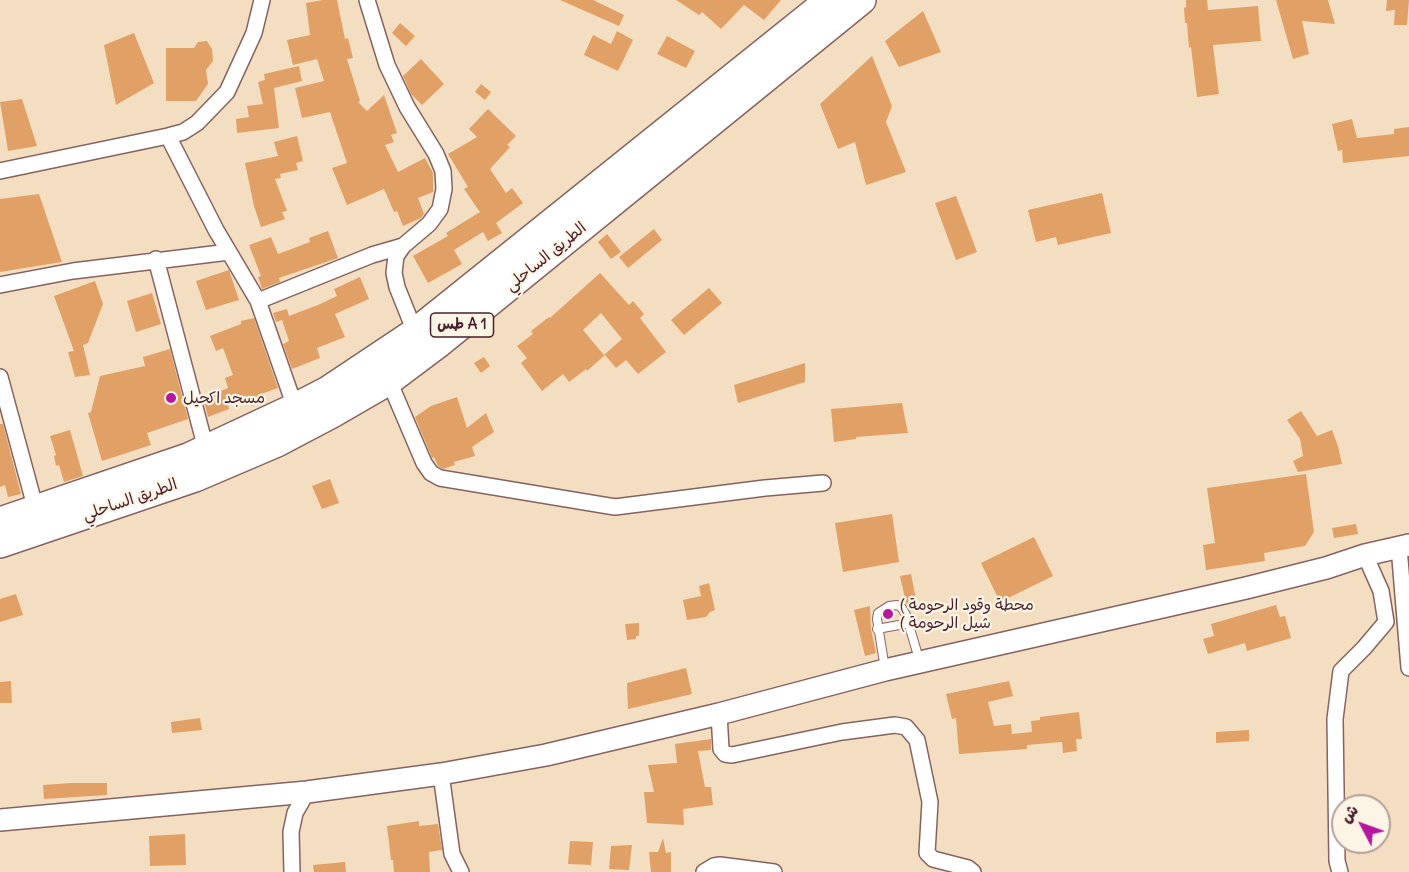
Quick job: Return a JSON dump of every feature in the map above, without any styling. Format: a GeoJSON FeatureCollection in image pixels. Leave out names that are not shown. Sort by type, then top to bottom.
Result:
{"type":"FeatureCollection","features":[{"type":"Feature","properties":{"kind":"highway","name":"الطريق الساحلي"},"geometry":{"type":"LineString","coordinates":[[0,521],[206,449],[295,407],[347,378],[415,332],[829,0]]}},
{"type":"Feature","properties":{"kind":"highway","name":"الطريق الساحلي"},"geometry":{"type":"LineString","coordinates":[[0,544],[205,473],[278,443],[389,381],[437,345],[862,0]]}},
{"type":"Feature","properties":{"kind":"street"},"geometry":{"type":"LineString","coordinates":[[0,171],[168,136],[183,132],[197,123],[227,92],[254,33],[262,0]]}},
{"type":"Feature","properties":{"kind":"street"},"geometry":{"type":"LineString","coordinates":[[367,0],[387,65],[443,171],[444,189],[440,209],[429,224],[403,246],[396,256],[394,273],[397,287],[415,332]]}},
{"type":"Feature","properties":{"kind":"street"},"geometry":{"type":"LineString","coordinates":[[168,136],[228,252],[258,301],[295,407]]}},
{"type":"Feature","properties":{"kind":"street"},"geometry":{"type":"LineString","coordinates":[[258,301],[372,255],[403,246]]}},
{"type":"Feature","properties":{"kind":"street"},"geometry":{"type":"LineString","coordinates":[[0,285],[73,270],[228,252]]}},
{"type":"Feature","properties":{"kind":"street"},"geometry":{"type":"LineString","coordinates":[[156,259],[206,449]]}},
{"type":"Feature","properties":{"kind":"street"},"geometry":{"type":"LineString","coordinates":[[0,377],[4,408],[36,510]]}},
{"type":"Feature","properties":{"kind":"street"},"geometry":{"type":"LineString","coordinates":[[389,381],[423,463],[431,473],[440,478],[615,507],[823,483]]}},
{"type":"Feature","properties":{"kind":"street"},"geometry":{"type":"LineString","coordinates":[[0,820],[307,792],[441,774],[546,755],[719,714],[885,670],[1246,588],[1404,546],[1409,668]]}},
{"type":"Feature","properties":{"kind":"street"},"geometry":{"type":"LineString","coordinates":[[1340,872],[1337,861],[1335,719],[1341,670],[1386,622],[1381,591],[1365,555]]}},
{"type":"Feature","properties":{"kind":"street"},"geometry":{"type":"LineString","coordinates":[[719,714],[721,749],[725,754],[842,732],[895,725],[906,727],[917,740],[930,802],[927,854],[933,859],[968,868],[973,872]]}},
{"type":"Feature","properties":{"kind":"street"},"geometry":{"type":"LineString","coordinates":[[441,774],[452,854],[461,872]]}},
{"type":"Feature","properties":{"kind":"street"},"geometry":{"type":"LineString","coordinates":[[292,872],[291,832],[295,813],[307,792]]}},
{"type":"Feature","properties":{"kind":"street"},"geometry":{"type":"LineString","coordinates":[[704,872],[720,865],[774,872]]}},
{"type":"Feature","properties":{"kind":"lane"},"geometry":{"type":"LineString","coordinates":[[885,670],[877,629],[878,613],[889,606],[897,605],[902,608],[910,623],[920,663]]}},
{"type":"Feature","properties":{"kind":"lane"},"geometry":{"type":"LineString","coordinates":[[877,629],[910,623]]}},
{"type":"Feature","properties":{"kind":"building"},"geometry":{"type":"Polygon","coordinates":[[[337,0],[345,39],[348,38],[353,58],[347,59],[360,101],[358,102],[367,111],[384,95],[397,133],[391,135],[394,142],[385,145],[398,172],[425,158],[433,173],[433,192],[418,198],[424,214],[421,218],[403,226],[384,189],[347,205],[332,168],[347,163],[330,112],[302,118],[295,88],[324,81],[317,59],[293,65],[287,40],[310,35],[306,3],[337,0]]]}},
{"type":"Feature","properties":{"kind":"building"},"geometry":{"type":"Polygon","coordinates":[[[560,0],[593,0],[624,15],[619,26],[560,0]]]}},
{"type":"Feature","properties":{"kind":"building"},"geometry":{"type":"Polygon","coordinates":[[[676,0],[781,0],[764,20],[744,5],[721,29],[702,12],[699,15],[676,0]]]}},
{"type":"Feature","properties":{"kind":"building"},"geometry":{"type":"Polygon","coordinates":[[[1186,0],[1207,0],[1208,10],[1258,6],[1261,41],[1213,45],[1219,94],[1197,97],[1191,47],[1189,48],[1187,23],[1185,23],[1186,0]]]}},
{"type":"Feature","properties":{"kind":"building"},"geometry":{"type":"Polygon","coordinates":[[[1276,0],[1328,0],[1335,24],[1302,21],[1309,54],[1293,59],[1276,0]]]}},
{"type":"Feature","properties":{"kind":"building"},"geometry":{"type":"Polygon","coordinates":[[[1387,0],[1409,0],[1407,25],[1394,25],[1395,10],[1386,11],[1387,0]]]}},
{"type":"Feature","properties":{"kind":"building"},"geometry":{"type":"Polygon","coordinates":[[[923,11],[941,52],[899,67],[885,41],[923,11]]]}},
{"type":"Feature","properties":{"kind":"building"},"geometry":{"type":"Polygon","coordinates":[[[400,23],[415,36],[406,46],[392,33],[400,23]]]}},
{"type":"Feature","properties":{"kind":"building"},"geometry":{"type":"Polygon","coordinates":[[[617,31],[633,40],[618,71],[584,55],[593,35],[611,44],[617,31]]]}},
{"type":"Feature","properties":{"kind":"building"},"geometry":{"type":"Polygon","coordinates":[[[134,33],[154,83],[116,105],[104,45],[134,33]]]}},
{"type":"Feature","properties":{"kind":"building"},"geometry":{"type":"Polygon","coordinates":[[[667,36],[695,51],[686,68],[657,54],[667,36]]]}},
{"type":"Feature","properties":{"kind":"building"},"geometry":{"type":"Polygon","coordinates":[[[207,41],[212,49],[213,61],[206,70],[208,84],[196,101],[166,101],[166,48],[194,48],[198,42],[207,41]]]}},
{"type":"Feature","properties":{"kind":"building"},"geometry":{"type":"Polygon","coordinates":[[[872,56],[892,106],[886,122],[906,172],[866,185],[855,142],[838,149],[820,104],[872,56]]]}},
{"type":"Feature","properties":{"kind":"building"},"geometry":{"type":"Polygon","coordinates":[[[421,59],[444,84],[422,105],[411,94],[403,76],[421,59]]]}},
{"type":"Feature","properties":{"kind":"building"},"geometry":{"type":"Polygon","coordinates":[[[299,66],[302,81],[274,88],[279,128],[237,133],[236,119],[249,117],[247,106],[263,104],[258,82],[265,80],[264,74],[299,66]]]}},
{"type":"Feature","properties":{"kind":"building"},"geometry":{"type":"Polygon","coordinates":[[[481,84],[491,92],[485,100],[475,92],[481,84]]]}},
{"type":"Feature","properties":{"kind":"building"},"geometry":{"type":"Polygon","coordinates":[[[22,99],[37,146],[8,151],[0,102],[22,99]]]}},
{"type":"Feature","properties":{"kind":"building"},"geometry":{"type":"Polygon","coordinates":[[[488,109],[516,136],[507,145],[510,147],[490,169],[506,193],[512,188],[523,203],[496,223],[502,233],[488,241],[483,232],[454,250],[462,264],[428,283],[413,256],[448,236],[446,233],[480,212],[464,189],[468,187],[448,154],[477,137],[469,129],[488,109]]]}},
{"type":"Feature","properties":{"kind":"building"},"geometry":{"type":"Polygon","coordinates":[[[1352,119],[1357,138],[1394,134],[1394,129],[1409,127],[1409,156],[1343,163],[1342,150],[1338,151],[1332,124],[1352,119]]]}},
{"type":"Feature","properties":{"kind":"building"},"geometry":{"type":"Polygon","coordinates":[[[297,136],[303,161],[296,163],[298,170],[280,174],[281,178],[275,179],[287,211],[282,212],[285,219],[261,227],[245,163],[278,156],[274,142],[297,136]]]}},
{"type":"Feature","properties":{"kind":"building"},"geometry":{"type":"Polygon","coordinates":[[[1102,193],[1111,233],[1058,245],[1056,237],[1036,242],[1028,210],[1102,193]]]}},
{"type":"Feature","properties":{"kind":"building"},"geometry":{"type":"Polygon","coordinates":[[[39,194],[62,262],[0,272],[0,199],[39,194]]]}},
{"type":"Feature","properties":{"kind":"building"},"geometry":{"type":"Polygon","coordinates":[[[956,196],[977,252],[956,260],[935,203],[956,196]]]}},
{"type":"Feature","properties":{"kind":"building"},"geometry":{"type":"Polygon","coordinates":[[[654,229],[662,240],[628,268],[619,257],[654,229]]]}},
{"type":"Feature","properties":{"kind":"building"},"geometry":{"type":"Polygon","coordinates":[[[328,231],[338,258],[279,278],[280,282],[262,289],[258,277],[261,276],[249,245],[271,237],[278,254],[310,242],[309,238],[328,231]]]}},
{"type":"Feature","properties":{"kind":"building"},"geometry":{"type":"Polygon","coordinates":[[[607,234],[621,252],[611,259],[598,242],[607,234]]]}},
{"type":"Feature","properties":{"kind":"building"},"geometry":{"type":"Polygon","coordinates":[[[229,270],[239,300],[206,310],[196,281],[229,270]]]}},
{"type":"Feature","properties":{"kind":"building"},"geometry":{"type":"Polygon","coordinates":[[[600,273],[629,305],[633,301],[644,314],[640,318],[666,352],[638,374],[626,360],[616,368],[605,355],[587,371],[586,369],[569,382],[563,374],[542,391],[521,363],[527,358],[517,346],[533,334],[531,331],[550,318],[600,273]],[[601,313],[583,330],[604,355],[622,339],[601,313]]]}},
{"type":"Feature","properties":{"kind":"building"},"geometry":{"type":"Polygon","coordinates":[[[360,277],[369,299],[335,314],[345,337],[317,348],[320,358],[292,369],[283,344],[289,341],[282,320],[276,322],[273,313],[287,309],[289,316],[318,305],[337,296],[334,289],[360,277]]]}},
{"type":"Feature","properties":{"kind":"building"},"geometry":{"type":"Polygon","coordinates":[[[95,281],[103,304],[88,343],[83,345],[90,375],[75,377],[68,352],[74,351],[54,296],[95,281]]]}},
{"type":"Feature","properties":{"kind":"building"},"geometry":{"type":"Polygon","coordinates":[[[709,288],[722,303],[684,335],[671,320],[709,288]]]}},
{"type":"Feature","properties":{"kind":"building"},"geometry":{"type":"Polygon","coordinates":[[[152,293],[161,324],[136,332],[127,301],[152,293]]]}},
{"type":"Feature","properties":{"kind":"building"},"geometry":{"type":"Polygon","coordinates":[[[254,318],[278,388],[261,394],[263,402],[251,406],[248,398],[228,405],[229,409],[208,417],[203,398],[228,388],[225,378],[233,375],[223,348],[216,351],[210,336],[241,324],[241,321],[254,318]]]}},
{"type":"Feature","properties":{"kind":"building"},"geometry":{"type":"Polygon","coordinates":[[[170,349],[188,419],[147,433],[151,445],[102,461],[88,413],[91,412],[100,376],[145,366],[143,357],[170,349]]]}},
{"type":"Feature","properties":{"kind":"building"},"geometry":{"type":"Polygon","coordinates":[[[484,357],[490,366],[481,373],[474,363],[484,357]]]}},
{"type":"Feature","properties":{"kind":"building"},"geometry":{"type":"Polygon","coordinates":[[[805,363],[805,382],[738,403],[734,385],[805,363]]]}},
{"type":"Feature","properties":{"kind":"building"},"geometry":{"type":"Polygon","coordinates":[[[457,397],[467,428],[486,413],[494,432],[472,447],[475,456],[454,462],[455,465],[443,469],[438,466],[434,457],[432,458],[415,417],[431,406],[457,397]]]}},
{"type":"Feature","properties":{"kind":"building"},"geometry":{"type":"Polygon","coordinates":[[[902,403],[908,433],[856,437],[856,439],[834,442],[831,409],[902,403]]]}},
{"type":"Feature","properties":{"kind":"building"},"geometry":{"type":"Polygon","coordinates":[[[1301,411],[1317,436],[1332,430],[1342,464],[1298,472],[1293,461],[1303,456],[1300,439],[1287,420],[1301,411]]]}},
{"type":"Feature","properties":{"kind":"building"},"geometry":{"type":"Polygon","coordinates":[[[0,424],[3,424],[21,494],[8,497],[5,485],[0,487],[0,424]]]}},
{"type":"Feature","properties":{"kind":"building"},"geometry":{"type":"Polygon","coordinates":[[[70,430],[83,476],[64,482],[59,465],[56,466],[54,456],[56,455],[50,436],[70,430]]]}},
{"type":"Feature","properties":{"kind":"building"},"geometry":{"type":"Polygon","coordinates":[[[1306,474],[1314,532],[1305,546],[1264,553],[1265,561],[1206,570],[1203,545],[1215,543],[1207,488],[1306,474]]]}},
{"type":"Feature","properties":{"kind":"building"},"geometry":{"type":"Polygon","coordinates":[[[330,479],[339,503],[322,509],[312,486],[330,479]]]}},
{"type":"Feature","properties":{"kind":"building"},"geometry":{"type":"Polygon","coordinates":[[[892,514],[899,562],[843,572],[835,523],[892,514]]]}},
{"type":"Feature","properties":{"kind":"building"},"geometry":{"type":"Polygon","coordinates":[[[1356,524],[1358,534],[1334,538],[1332,528],[1356,524]]]}},
{"type":"Feature","properties":{"kind":"building"},"geometry":{"type":"Polygon","coordinates":[[[1034,537],[1053,576],[1000,602],[981,563],[1034,537]]]}},
{"type":"Feature","properties":{"kind":"building"},"geometry":{"type":"Polygon","coordinates":[[[911,574],[918,609],[910,610],[906,603],[900,576],[911,574]]]}},
{"type":"Feature","properties":{"kind":"building"},"geometry":{"type":"Polygon","coordinates":[[[709,583],[715,610],[706,617],[687,620],[683,600],[701,596],[699,586],[709,583]]]}},
{"type":"Feature","properties":{"kind":"building"},"geometry":{"type":"Polygon","coordinates":[[[16,594],[23,615],[0,622],[0,599],[16,594]]]}},
{"type":"Feature","properties":{"kind":"building"},"geometry":{"type":"Polygon","coordinates":[[[1276,605],[1280,617],[1285,616],[1291,638],[1247,651],[1245,643],[1208,654],[1203,639],[1214,636],[1211,624],[1276,605]]]}},
{"type":"Feature","properties":{"kind":"building"},"geometry":{"type":"Polygon","coordinates":[[[870,606],[871,629],[876,653],[865,656],[854,610],[870,606]]]}},
{"type":"Feature","properties":{"kind":"building"},"geometry":{"type":"Polygon","coordinates":[[[639,623],[639,636],[636,636],[636,639],[627,640],[625,624],[639,623]]]}},
{"type":"Feature","properties":{"kind":"building"},"geometry":{"type":"Polygon","coordinates":[[[686,668],[692,694],[628,709],[627,683],[686,668]]]}},
{"type":"Feature","properties":{"kind":"building"},"geometry":{"type":"Polygon","coordinates":[[[11,681],[12,703],[0,703],[0,682],[11,681]]]}},
{"type":"Feature","properties":{"kind":"building"},"geometry":{"type":"Polygon","coordinates":[[[1009,681],[1013,696],[988,702],[994,726],[1011,724],[1012,734],[1032,732],[1031,721],[1040,720],[1040,717],[1079,712],[1082,739],[1076,739],[1077,751],[1063,753],[1062,742],[1027,745],[1027,749],[959,754],[956,718],[952,719],[946,694],[1009,681]]]}},
{"type":"Feature","properties":{"kind":"building"},"geometry":{"type":"Polygon","coordinates":[[[200,718],[202,730],[172,733],[171,722],[200,718]]]}},
{"type":"Feature","properties":{"kind":"building"},"geometry":{"type":"Polygon","coordinates":[[[1249,730],[1249,741],[1216,743],[1216,732],[1249,730]]]}},
{"type":"Feature","properties":{"kind":"building"},"geometry":{"type":"Polygon","coordinates":[[[711,739],[711,750],[698,751],[705,787],[711,787],[713,805],[683,809],[684,825],[647,823],[644,792],[654,792],[648,765],[677,763],[675,744],[711,739]]]}},
{"type":"Feature","properties":{"kind":"building"},"geometry":{"type":"Polygon","coordinates":[[[107,783],[107,795],[44,799],[43,785],[107,783]]]}},
{"type":"Feature","properties":{"kind":"building"},"geometry":{"type":"Polygon","coordinates":[[[419,821],[419,826],[438,824],[442,850],[429,852],[430,872],[394,872],[387,826],[419,821]]]}},
{"type":"Feature","properties":{"kind":"building"},"geometry":{"type":"Polygon","coordinates":[[[185,834],[186,865],[150,866],[149,836],[185,834]]]}},
{"type":"Feature","properties":{"kind":"building"},"geometry":{"type":"Polygon","coordinates":[[[663,838],[666,853],[671,852],[671,872],[651,872],[649,852],[658,852],[663,838]]]}},
{"type":"Feature","properties":{"kind":"building"},"geometry":{"type":"Polygon","coordinates":[[[570,841],[593,842],[591,865],[568,864],[570,841]]]}},
{"type":"Feature","properties":{"kind":"building"},"geometry":{"type":"Polygon","coordinates":[[[632,845],[629,870],[609,869],[611,846],[632,845]]]}},
{"type":"Feature","properties":{"kind":"building"},"geometry":{"type":"Polygon","coordinates":[[[345,862],[346,872],[314,872],[313,865],[345,862]]]}},
{"type":"Feature","properties":{"kind":"place","name":"مسجد اكحيل"},"geometry":{"type":"Point","coordinates":[171,398]}},
{"type":"Feature","properties":{"kind":"place","name":"( محطة وقود الرحومة ( شيل الرحومة"},"geometry":{"type":"Point","coordinates":[888,614]}}]}
